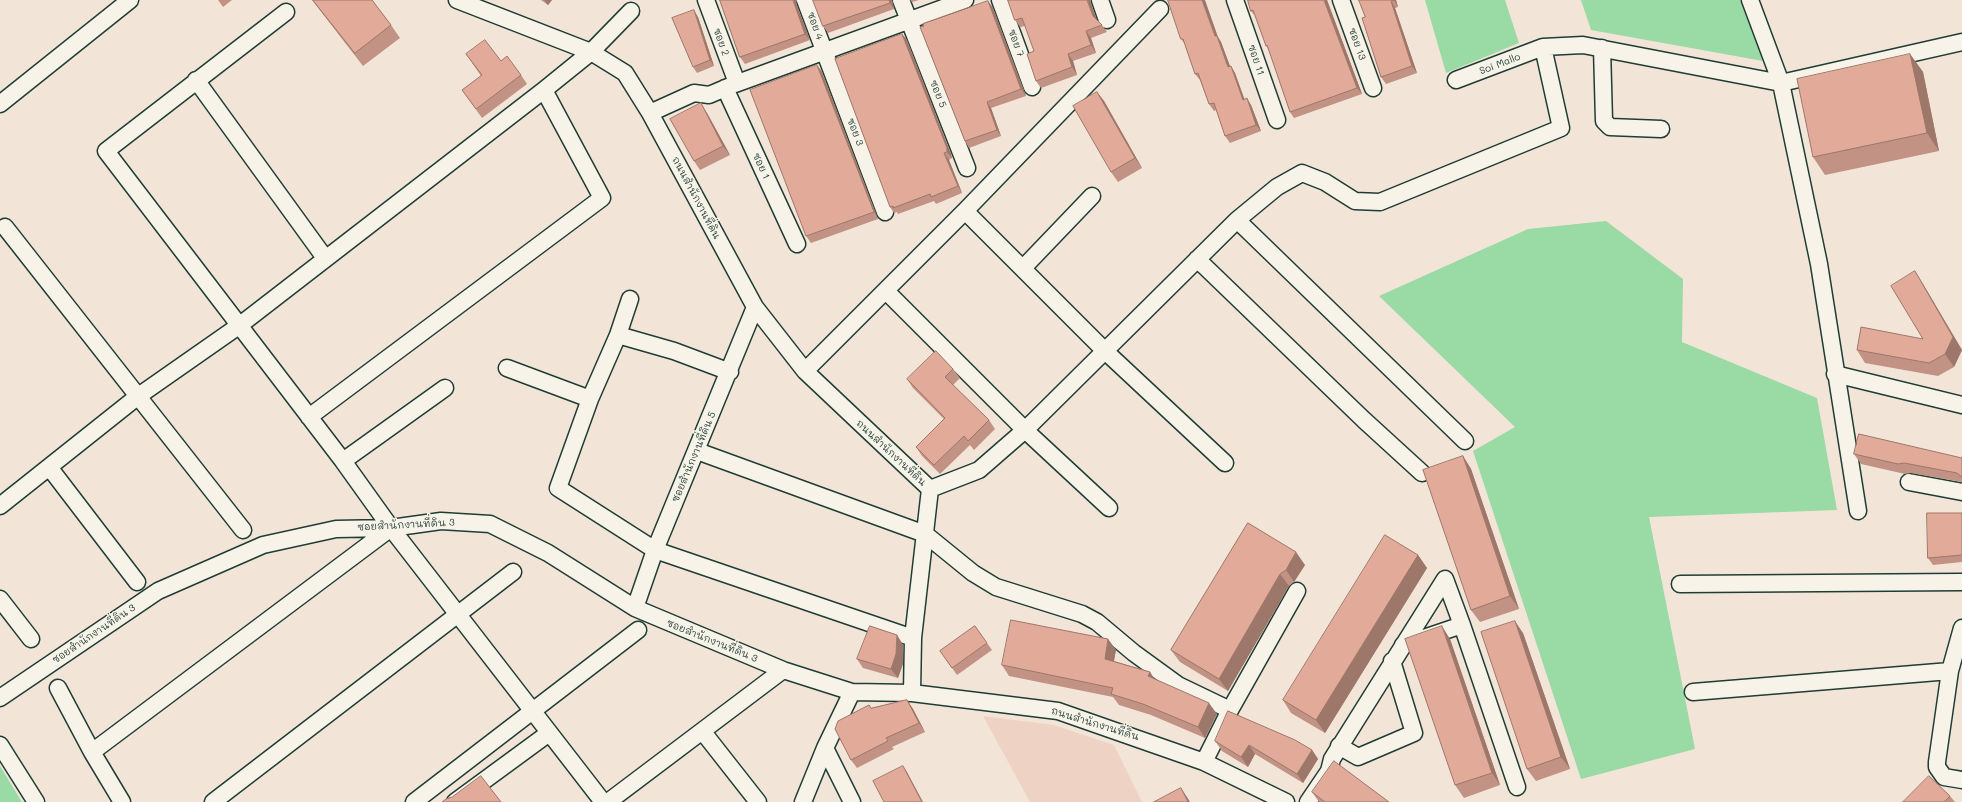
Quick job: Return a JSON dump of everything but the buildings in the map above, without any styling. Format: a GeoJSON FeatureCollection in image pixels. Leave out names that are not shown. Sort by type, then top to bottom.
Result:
{"type":"FeatureCollection","features":[{"type":"Feature","properties":{"kind":"street"},"geometry":{"type":"LineString","coordinates":[[0,104],[130,0]]}},
{"type":"Feature","properties":{"kind":"street","name":"ถนนสำนักงานที่ดิน"},"geometry":{"type":"LineString","coordinates":[[457,0],[493,6],[591,52],[625,73],[650,113],[664,124],[755,307],[805,371],[930,489],[912,638],[912,693],[1058,710],[1204,762],[1286,802]]}},
{"type":"Feature","properties":{"kind":"street","name":"ซอย 2"},"geometry":{"type":"LineString","coordinates":[[706,0],[731,85]]}},
{"type":"Feature","properties":{"kind":"street","name":"ซอย 4"},"geometry":{"type":"LineString","coordinates":[[805,0],[824,51]]}},
{"type":"Feature","properties":{"kind":"street","name":"ซอย 5"},"geometry":{"type":"LineString","coordinates":[[901,0],[967,168]]}},
{"type":"Feature","properties":{"kind":"street"},"geometry":{"type":"LineString","coordinates":[[650,113],[694,93],[708,95],[731,85],[965,0]]}},
{"type":"Feature","properties":{"kind":"street","name":"ซอย 7"},"geometry":{"type":"LineString","coordinates":[[1000,0],[1032,87]]}},
{"type":"Feature","properties":{"kind":"street"},"geometry":{"type":"LineString","coordinates":[[1100,0],[1107,20]]}},
{"type":"Feature","properties":{"kind":"street","name":"ซอย 11"},"geometry":{"type":"LineString","coordinates":[[1235,0],[1277,120]]}},
{"type":"Feature","properties":{"kind":"street","name":"ซอย 13"},"geometry":{"type":"LineString","coordinates":[[1341,0],[1373,88]]}},
{"type":"Feature","properties":{"kind":"street"},"geometry":{"type":"LineString","coordinates":[[1750,0],[1781,83],[1819,264],[1835,374],[1858,511]]}},
{"type":"Feature","properties":{"kind":"street"},"geometry":{"type":"LineString","coordinates":[[805,371],[966,211],[1160,9]]}},
{"type":"Feature","properties":{"kind":"street"},"geometry":{"type":"LineString","coordinates":[[0,506],[137,397],[240,325],[544,90],[591,52],[631,11]]}},
{"type":"Feature","properties":{"kind":"street"},"geometry":{"type":"LineString","coordinates":[[286,12],[106,151],[343,461],[391,528],[548,733],[603,802]]}},
{"type":"Feature","properties":{"kind":"street"},"geometry":{"type":"LineString","coordinates":[[1781,83],[1962,42]]}},
{"type":"Feature","properties":{"kind":"street","name":"Soi Mallo"},"geometry":{"type":"LineString","coordinates":[[1456,80],[1543,47],[1583,45],[1781,83]]}},
{"type":"Feature","properties":{"kind":"street"},"geometry":{"type":"LineString","coordinates":[[930,489],[979,470],[1025,430],[1237,220],[1277,187],[1302,173],[1325,182],[1355,201],[1380,202],[1561,128],[1543,47]]}},
{"type":"Feature","properties":{"kind":"street"},"geometry":{"type":"LineString","coordinates":[[1602,48],[1605,124],[1610,127],[1661,129]]}},
{"type":"Feature","properties":{"kind":"street","name":"ซอย 3"},"geometry":{"type":"LineString","coordinates":[[824,51],[885,212]]}},
{"type":"Feature","properties":{"kind":"street"},"geometry":{"type":"LineString","coordinates":[[196,80],[325,258]]}},
{"type":"Feature","properties":{"kind":"street","name":"ซอย 1"},"geometry":{"type":"LineString","coordinates":[[731,85],[797,244]]}},
{"type":"Feature","properties":{"kind":"street"},"geometry":{"type":"LineString","coordinates":[[309,417],[602,198],[544,90]]}},
{"type":"Feature","properties":{"kind":"street"},"geometry":{"type":"LineString","coordinates":[[694,110],[700,107],[708,95]]}},
{"type":"Feature","properties":{"kind":"street"},"geometry":{"type":"LineString","coordinates":[[1024,267],[1092,196]]}},
{"type":"Feature","properties":{"kind":"street"},"geometry":{"type":"LineString","coordinates":[[966,211],[1024,267],[1105,351],[1225,463]]}},
{"type":"Feature","properties":{"kind":"street"},"geometry":{"type":"LineString","coordinates":[[1237,220],[1466,441]]}},
{"type":"Feature","properties":{"kind":"street"},"geometry":{"type":"LineString","coordinates":[[5,227],[137,397],[243,530]]}},
{"type":"Feature","properties":{"kind":"street"},"geometry":{"type":"LineString","coordinates":[[1197,259],[1364,420],[1422,473]]}},
{"type":"Feature","properties":{"kind":"street"},"geometry":{"type":"LineString","coordinates":[[886,291],[1025,430],[1109,508]]}},
{"type":"Feature","properties":{"kind":"street"},"geometry":{"type":"LineString","coordinates":[[630,299],[618,335],[590,399],[558,488],[654,550],[912,638]]}},
{"type":"Feature","properties":{"kind":"street","name":"ซอยสำนักงานที่ดิน 5"},"geometry":{"type":"LineString","coordinates":[[635,608],[654,550],[730,372],[755,307]]}},
{"type":"Feature","properties":{"kind":"street"},"geometry":{"type":"LineString","coordinates":[[618,335],[674,351],[730,372]]}},
{"type":"Feature","properties":{"kind":"street"},"geometry":{"type":"LineString","coordinates":[[507,368],[590,399]]}},
{"type":"Feature","properties":{"kind":"street"},"geometry":{"type":"LineString","coordinates":[[1835,374],[1962,405]]}},
{"type":"Feature","properties":{"kind":"street"},"geometry":{"type":"LineString","coordinates":[[343,461],[444,388]]}},
{"type":"Feature","properties":{"kind":"street"},"geometry":{"type":"LineString","coordinates":[[697,451],[925,534],[984,581],[996,587],[1087,616],[1097,622],[1134,653],[1178,685],[1230,710]]}},
{"type":"Feature","properties":{"kind":"street"},"geometry":{"type":"LineString","coordinates":[[49,467],[137,582]]}},
{"type":"Feature","properties":{"kind":"street"},"geometry":{"type":"LineString","coordinates":[[1909,482],[1962,492]]}},
{"type":"Feature","properties":{"kind":"street","name":"ซอยสำนักงานที่ดิน 3"},"geometry":{"type":"LineString","coordinates":[[0,698],[158,591],[256,548],[336,529],[391,528],[441,521],[490,524],[548,553],[635,608],[783,670],[852,692],[912,693]]}},
{"type":"Feature","properties":{"kind":"street"},"geometry":{"type":"LineString","coordinates":[[92,752],[391,528]]}},
{"type":"Feature","properties":{"kind":"street"},"geometry":{"type":"LineString","coordinates":[[213,802],[513,572]]}},
{"type":"Feature","properties":{"kind":"street"},"geometry":{"type":"LineString","coordinates":[[1308,802],[1329,771],[1336,752],[1445,579],[1517,787]]}},
{"type":"Feature","properties":{"kind":"street"},"geometry":{"type":"LineString","coordinates":[[1680,584],[1962,582]]}},
{"type":"Feature","properties":{"kind":"street"},"geometry":{"type":"LineString","coordinates":[[1204,762],[1230,710],[1296,591]]}},
{"type":"Feature","properties":{"kind":"street"},"geometry":{"type":"LineString","coordinates":[[0,599],[31,639]]}},
{"type":"Feature","properties":{"kind":"street"},"geometry":{"type":"LineString","coordinates":[[1403,644],[1462,626]]}},
{"type":"Feature","properties":{"kind":"street"},"geometry":{"type":"LineString","coordinates":[[1962,628],[1950,671],[1937,767],[1944,777],[1962,780]]}},
{"type":"Feature","properties":{"kind":"street"},"geometry":{"type":"LineString","coordinates":[[414,802],[638,630]]}},
{"type":"Feature","properties":{"kind":"street"},"geometry":{"type":"LineString","coordinates":[[1336,752],[1358,757],[1414,733],[1392,661]]}},
{"type":"Feature","properties":{"kind":"street"},"geometry":{"type":"LineString","coordinates":[[608,802],[703,732],[783,670]]}},
{"type":"Feature","properties":{"kind":"street"},"geometry":{"type":"LineString","coordinates":[[1693,692],[1950,671]]}},
{"type":"Feature","properties":{"kind":"street"},"geometry":{"type":"LineString","coordinates":[[58,688],[92,752],[122,802]]}},
{"type":"Feature","properties":{"kind":"street"},"geometry":{"type":"LineString","coordinates":[[803,802],[825,748],[852,692]]}},
{"type":"Feature","properties":{"kind":"street"},"geometry":{"type":"LineString","coordinates":[[703,732],[758,802]]}},
{"type":"Feature","properties":{"kind":"street"},"geometry":{"type":"LineString","coordinates":[[455,802],[548,733]]}},
{"type":"Feature","properties":{"kind":"street"},"geometry":{"type":"LineString","coordinates":[[0,745],[36,802]]}},
{"type":"Feature","properties":{"kind":"street"},"geometry":{"type":"LineString","coordinates":[[825,748],[852,802]]}},
{"type":"Feature","properties":{"kind":"street"},"geometry":{"type":"LineString","coordinates":[[1296,802],[1321,765],[1336,752]]}},
{"type":"Feature","properties":{"kind":"shaded area"},"geometry":{"type":"Polygon","coordinates":[[[983,716],[1054,725],[1114,745],[1142,802],[1030,802],[983,716]]]}},
{"type":"Feature","properties":{"kind":"green space"},"geometry":{"type":"Polygon","coordinates":[[[1425,0],[1505,0],[1519,43],[1446,73],[1425,0]]]}},
{"type":"Feature","properties":{"kind":"green space"},"geometry":{"type":"Polygon","coordinates":[[[1581,0],[1740,0],[1763,61],[1591,30],[1581,0]]]}},
{"type":"Feature","properties":{"kind":"green space"},"geometry":{"type":"Polygon","coordinates":[[[1606,221],[1683,279],[1682,342],[1817,398],[1837,510],[1649,517],[1695,749],[1581,779],[1473,451],[1515,427],[1379,296],[1528,229],[1606,221]]]}},
{"type":"Feature","properties":{"kind":"green space"},"geometry":{"type":"Polygon","coordinates":[[[0,766],[22,802],[0,802],[0,766]]]}}]}
